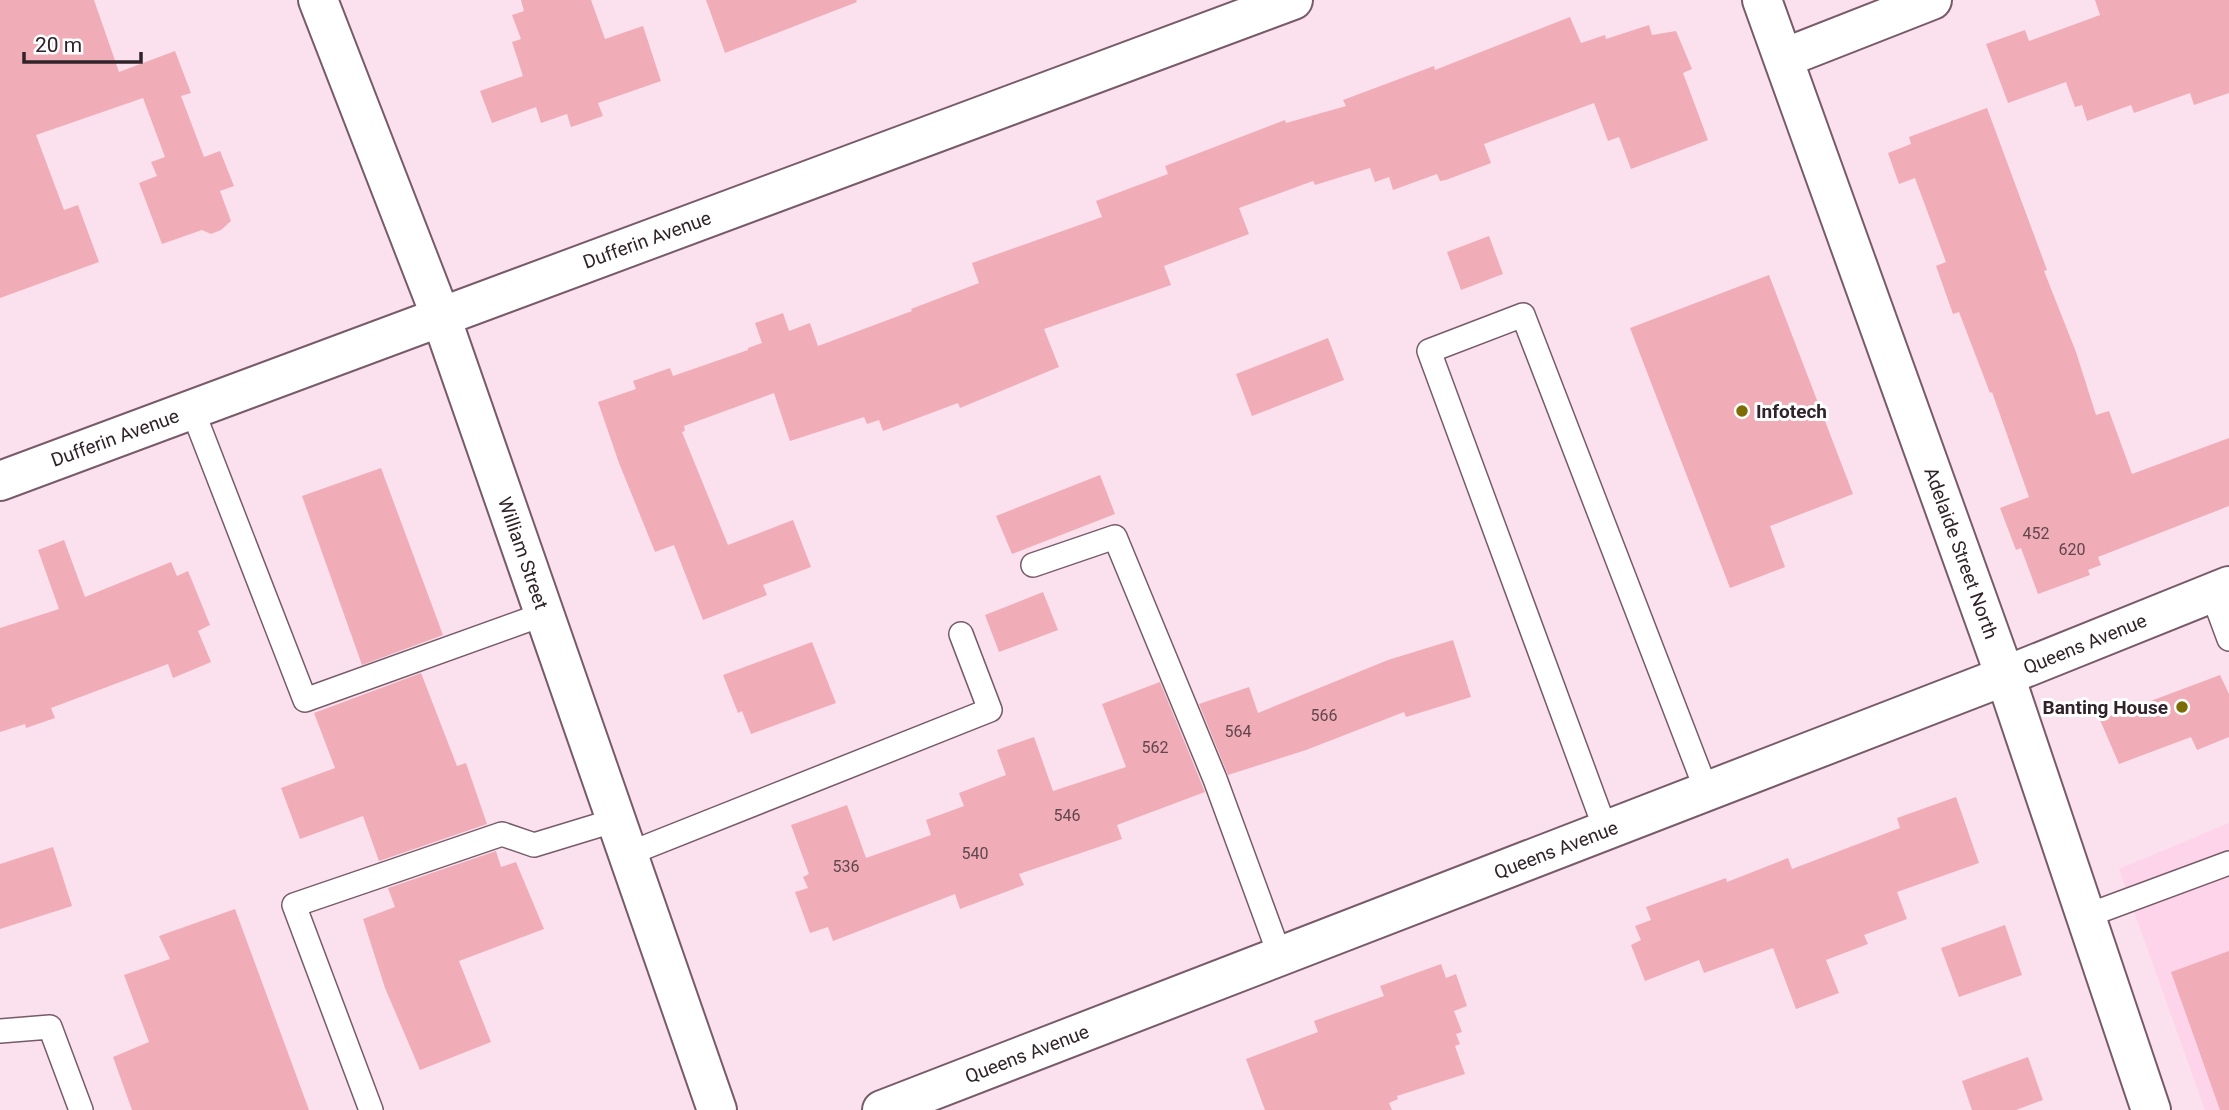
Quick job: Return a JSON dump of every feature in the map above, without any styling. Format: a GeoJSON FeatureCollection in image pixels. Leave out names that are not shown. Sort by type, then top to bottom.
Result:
{"type":"FeatureCollection","features":[{"type":"Feature","properties":{"kind":"street","name":"William Street"},"geometry":{"type":"LineString","coordinates":[[318,0],[440,317],[717,1110]]}},
{"type":"Feature","properties":{"kind":"street","name":"Dufferin Avenue"},"geometry":{"type":"LineString","coordinates":[[0,481],[1293,0]]}},
{"type":"Feature","properties":{"kind":"street","name":"Adelaide Street North"},"geometry":{"type":"LineString","coordinates":[[1762,0],[2005,677],[2151,1110]]}},
{"type":"Feature","properties":{"kind":"street"},"geometry":{"type":"LineString","coordinates":[[1784,58],[1932,0]]}},
{"type":"Feature","properties":{"kind":"street","name":"Queens Avenue"},"geometry":{"type":"LineString","coordinates":[[882,1110],[2005,677],[2220,590]]}},
{"type":"Feature","properties":{"kind":"lane"},"geometry":{"type":"LineString","coordinates":[[1606,831],[1429,351],[1523,315],[1707,792]]}},
{"type":"Feature","properties":{"kind":"lane"},"geometry":{"type":"LineString","coordinates":[[192,409],[305,700],[544,614]]}},
{"type":"Feature","properties":{"kind":"lane"},"geometry":{"type":"LineString","coordinates":[[1034,565],[1115,537],[1215,779],[1280,956]]}},
{"type":"Feature","properties":{"kind":"lane"},"geometry":{"type":"LineString","coordinates":[[2220,590],[2229,639]]}},
{"type":"Feature","properties":{"kind":"lane"},"geometry":{"type":"LineString","coordinates":[[371,1110],[294,905],[502,834],[534,845],[622,837],[990,710],[961,634]]}},
{"type":"Feature","properties":{"kind":"lane"},"geometry":{"type":"LineString","coordinates":[[2085,916],[2229,863]]}},
{"type":"Feature","properties":{"kind":"lane"},"geometry":{"type":"LineString","coordinates":[[0,1031],[50,1027],[81,1110]]}},
{"type":"Feature","properties":{"kind":"shaded area"},"geometry":{"type":"Polygon","coordinates":[[[2229,823],[2229,1110],[2205,1110],[2119,869],[2229,823]]]}},
{"type":"Feature","properties":{"kind":"building"},"geometry":{"type":"Polygon","coordinates":[[[0,0],[94,0],[119,72],[175,51],[191,93],[181,96],[204,157],[220,151],[234,186],[220,191],[231,221],[211,234],[202,230],[162,244],[139,183],[157,176],[151,162],[165,157],[143,98],[36,135],[64,210],[78,205],[99,262],[0,298],[0,0]]]}},
{"type":"Feature","properties":{"kind":"building"},"geometry":{"type":"Polygon","coordinates":[[[521,0],[591,0],[605,39],[643,26],[661,81],[598,103],[603,116],[571,127],[567,114],[541,123],[536,107],[492,123],[480,91],[523,76],[512,42],[521,39],[512,15],[524,11],[521,0]]]}},
{"type":"Feature","properties":{"kind":"building"},"geometry":{"type":"Polygon","coordinates":[[[706,0],[856,0],[857,2],[725,53],[706,0]]]}},
{"type":"Feature","properties":{"kind":"building"},"geometry":{"type":"Polygon","coordinates":[[[2095,0],[2229,0],[2229,93],[2194,105],[2190,93],[2134,113],[2131,105],[2087,121],[2082,105],[2075,107],[2066,82],[2008,103],[1986,44],[2025,30],[2029,41],[2100,15],[2095,0]]]}},
{"type":"Feature","properties":{"kind":"building"},"geometry":{"type":"Polygon","coordinates":[[[1570,17],[1581,43],[1605,35],[1606,39],[1649,25],[1652,35],[1676,31],[1692,69],[1683,73],[1708,140],[1631,169],[1619,137],[1608,141],[1594,103],[1484,144],[1491,163],[1446,180],[1440,181],[1437,174],[1393,190],[1389,177],[1375,182],[1370,168],[1315,185],[1313,181],[1239,208],[1249,234],[1164,266],[1171,285],[1044,329],[1059,367],[960,408],[958,403],[883,431],[879,420],[867,424],[864,417],[790,441],[774,393],[684,426],[685,431],[682,432],[728,545],[793,520],[811,567],[763,585],[767,595],[703,620],[674,545],[655,552],[598,402],[636,389],[633,381],[670,368],[673,376],[748,350],[762,343],[755,323],[783,313],[789,331],[810,323],[818,346],[912,311],[911,309],[979,283],[972,263],[1102,217],[1096,201],[1168,174],[1165,166],[1285,120],[1286,123],[1346,106],[1343,100],[1434,66],[1435,70],[1570,17]]]}},
{"type":"Feature","properties":{"kind":"building"},"geometry":{"type":"Polygon","coordinates":[[[1987,108],[2047,270],[2044,271],[2076,352],[2096,415],[2109,411],[2132,474],[2229,438],[2229,506],[2098,557],[2101,565],[2088,570],[2090,575],[2038,594],[2021,548],[2016,550],[2000,508],[2029,497],[1992,392],[1990,393],[1959,312],[1953,314],[1936,266],[1946,262],[1915,178],[1899,184],[1888,153],[1911,144],[1909,137],[1987,108]]]}},
{"type":"Feature","properties":{"kind":"building"},"geometry":{"type":"Polygon","coordinates":[[[1489,236],[1503,274],[1461,290],[1447,252],[1489,236]]]}},
{"type":"Feature","properties":{"kind":"building","name":"Infotech"},"geometry":{"type":"Polygon","coordinates":[[[1769,275],[1853,494],[1770,526],[1785,567],[1730,588],[1630,328],[1769,275]]]}},
{"type":"Feature","properties":{"kind":"building"},"geometry":{"type":"Polygon","coordinates":[[[1328,338],[1344,380],[1252,416],[1236,374],[1328,338]]]}},
{"type":"Feature","properties":{"kind":"building"},"geometry":{"type":"Polygon","coordinates":[[[381,468],[443,635],[362,665],[302,496],[381,468]]]}},
{"type":"Feature","properties":{"kind":"building"},"geometry":{"type":"Polygon","coordinates":[[[1100,475],[1115,514],[1012,554],[996,516],[1100,475]]]}},
{"type":"Feature","properties":{"kind":"building"},"geometry":{"type":"Polygon","coordinates":[[[64,540],[85,597],[171,562],[177,576],[188,571],[210,625],[198,631],[211,662],[173,678],[168,664],[51,708],[55,718],[26,728],[25,724],[0,732],[0,628],[59,609],[38,550],[64,540]]]}},
{"type":"Feature","properties":{"kind":"building"},"geometry":{"type":"Polygon","coordinates":[[[1043,592],[1058,630],[999,652],[985,615],[1043,592]]]}},
{"type":"Feature","properties":{"kind":"building"},"geometry":{"type":"Polygon","coordinates":[[[1453,640],[1471,697],[1406,717],[1404,712],[1306,750],[1228,775],[1199,704],[1249,687],[1258,713],[1388,660],[1453,640]]]}},
{"type":"Feature","properties":{"kind":"building"},"geometry":{"type":"Polygon","coordinates":[[[812,642],[836,703],[751,734],[742,711],[738,713],[723,675],[812,642]]]}},
{"type":"Feature","properties":{"kind":"building"},"geometry":{"type":"Polygon","coordinates":[[[421,673],[457,766],[466,763],[487,824],[379,861],[363,816],[300,839],[281,788],[335,768],[314,713],[421,673]]]}},
{"type":"Feature","properties":{"kind":"building","name":"Banting House"},"geometry":{"type":"Polygon","coordinates":[[[2220,675],[2229,694],[2229,737],[2197,750],[2191,737],[2119,764],[2100,720],[2220,675]]]}},
{"type":"Feature","properties":{"kind":"building"},"geometry":{"type":"Polygon","coordinates":[[[1160,682],[1205,792],[1117,825],[1122,839],[1019,874],[1024,885],[960,909],[955,894],[833,941],[828,927],[810,933],[795,892],[808,888],[803,877],[809,874],[791,825],[847,805],[866,858],[931,835],[926,820],[964,806],[959,793],[1006,775],[997,750],[1034,737],[1053,791],[1126,767],[1102,704],[1160,682]]]}},
{"type":"Feature","properties":{"kind":"building"},"geometry":{"type":"Polygon","coordinates":[[[1956,797],[1979,863],[1897,892],[1907,919],[1864,935],[1868,944],[1826,960],[1839,993],[1796,1009],[1773,948],[1704,973],[1699,960],[1645,981],[1631,945],[1641,940],[1635,926],[1651,920],[1646,907],[1726,878],[1727,882],[1788,858],[1792,869],[1900,828],[1897,818],[1956,797]]]}},
{"type":"Feature","properties":{"kind":"building"},"geometry":{"type":"Polygon","coordinates":[[[53,847],[72,906],[0,929],[0,864],[53,847]]]}},
{"type":"Feature","properties":{"kind":"building"},"geometry":{"type":"Polygon","coordinates":[[[496,851],[501,867],[516,862],[544,929],[459,961],[491,1042],[420,1070],[385,988],[363,919],[395,907],[388,888],[496,851]]]}},
{"type":"Feature","properties":{"kind":"building"},"geometry":{"type":"Polygon","coordinates":[[[235,909],[309,1110],[132,1110],[113,1057],[149,1042],[124,975],[170,959],[159,936],[235,909]]]}},
{"type":"Feature","properties":{"kind":"building"},"geometry":{"type":"Polygon","coordinates":[[[2005,925],[2022,975],[1959,997],[1941,948],[2005,925]]]}},
{"type":"Feature","properties":{"kind":"building"},"geometry":{"type":"Polygon","coordinates":[[[2229,951],[2229,1110],[2220,1110],[2171,972],[2229,951]]]}},
{"type":"Feature","properties":{"kind":"building"},"geometry":{"type":"Polygon","coordinates":[[[1441,964],[1446,978],[1456,974],[1467,1006],[1454,1011],[1462,1032],[1456,1034],[1460,1044],[1455,1046],[1465,1074],[1397,1096],[1398,1099],[1389,1103],[1392,1110],[1265,1110],[1246,1059],[1318,1032],[1314,1021],[1384,996],[1380,986],[1441,964]]]}},
{"type":"Feature","properties":{"kind":"building"},"geometry":{"type":"Polygon","coordinates":[[[2028,1057],[2043,1100],[2016,1110],[1972,1110],[1962,1081],[2028,1057]]]}},
{"type":"Feature","properties":{"kind":"place","name":"Infotech"},"geometry":{"type":"Point","coordinates":[1742,411]}},
{"type":"Feature","properties":{"kind":"place","name":"Banting House"},"geometry":{"type":"Point","coordinates":[2182,707]}}]}
